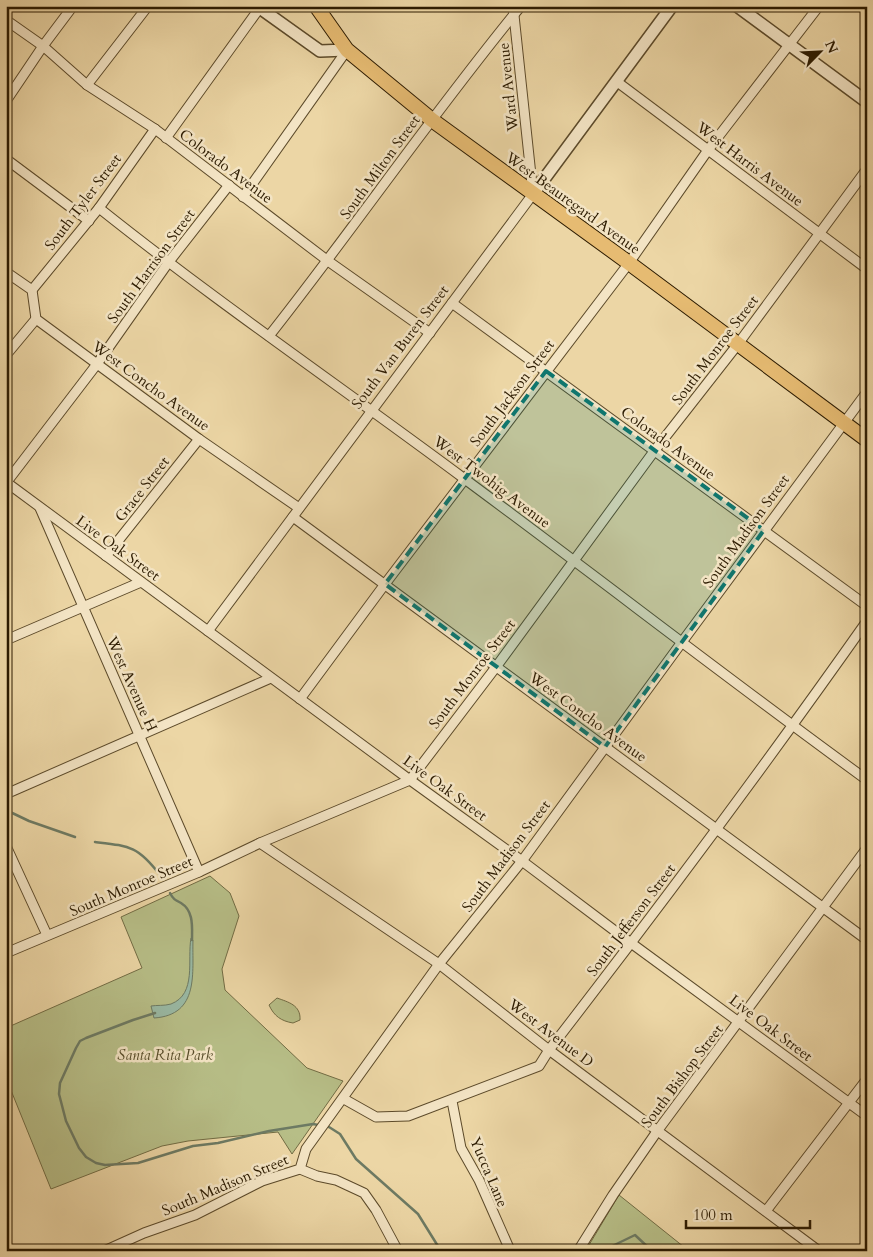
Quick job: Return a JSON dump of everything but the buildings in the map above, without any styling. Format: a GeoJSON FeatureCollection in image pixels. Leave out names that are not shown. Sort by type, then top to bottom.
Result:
{"type":"FeatureCollection","features":[{"type":"Feature","properties":{"kind":"main road","name":"West Beauregard Avenue"},"geometry":{"type":"LineString","coordinates":[[316,6],[347,50],[432,120],[629,263],[867,440]]}},
{"type":"Feature","properties":{"kind":"street"},"geometry":{"type":"LineString","coordinates":[[6,101],[73,6]]}},
{"type":"Feature","properties":{"kind":"street"},"geometry":{"type":"LineString","coordinates":[[88,85],[148,6]]}},
{"type":"Feature","properties":{"kind":"street","name":"South Milton Street"},"geometry":{"type":"LineString","coordinates":[[269,336],[328,261],[513,11],[521,6]]}},
{"type":"Feature","properties":{"kind":"street","name":"South Van Buren Street"},"geometry":{"type":"LineString","coordinates":[[208,631],[672,6]]}},
{"type":"Feature","properties":{"kind":"street"},"geometry":{"type":"LineString","coordinates":[[738,6],[867,102]]}},
{"type":"Feature","properties":{"kind":"street","name":"South Jackson Street"},"geometry":{"type":"LineString","coordinates":[[300,699],[384,584],[629,263],[708,150],[819,6]]}},
{"type":"Feature","properties":{"kind":"street"},"geometry":{"type":"LineString","coordinates":[[166,138],[259,7],[320,51],[347,50]]}},
{"type":"Feature","properties":{"kind":"street","name":"Ward Avenue"},"geometry":{"type":"LineString","coordinates":[[513,11],[533,194]]}},
{"type":"Feature","properties":{"kind":"street","name":"Colorado Avenue"},"geometry":{"type":"LineString","coordinates":[[6,20],[43,46],[88,85],[155,129],[328,261],[430,333]]}},
{"type":"Feature","properties":{"kind":"street"},"geometry":{"type":"LineString","coordinates":[[243,196],[347,50]]}},
{"type":"Feature","properties":{"kind":"street","name":"West Harris Avenue"},"geometry":{"type":"LineString","coordinates":[[616,81],[867,269]]}},
{"type":"Feature","properties":{"kind":"street","name":"South Tyler Street"},"geometry":{"type":"LineString","coordinates":[[32,290],[99,208],[155,129]]}},
{"type":"Feature","properties":{"kind":"street"},"geometry":{"type":"LineString","coordinates":[[6,159],[89,221]]}},
{"type":"Feature","properties":{"kind":"street","name":"South Monroe Street"},"geometry":{"type":"LineString","coordinates":[[6,954],[410,780],[496,667],[573,559],[738,344],[867,169]]}},
{"type":"Feature","properties":{"kind":"street","name":"South Harrison Street"},"geometry":{"type":"LineString","coordinates":[[6,483],[97,364],[168,263],[229,185]]}},
{"type":"Feature","properties":{"kind":"street","name":"West Twohig Avenue"},"geometry":{"type":"LineString","coordinates":[[99,208],[168,263],[372,410],[573,559],[792,726],[867,780]]}},
{"type":"Feature","properties":{"kind":"street"},"geometry":{"type":"LineString","coordinates":[[6,272],[32,290],[36,319],[6,355]]}},
{"type":"Feature","properties":{"kind":"street","name":"Colorado Avenue"},"geometry":{"type":"LineString","coordinates":[[452,303],[867,606]]}},
{"type":"Feature","properties":{"kind":"street","name":"West Concho Avenue"},"geometry":{"type":"LineString","coordinates":[[36,319],[199,439],[299,508]]}},
{"type":"Feature","properties":{"kind":"street","name":"South Madison Street"},"geometry":{"type":"LineString","coordinates":[[104,1251],[144,1233],[195,1215],[262,1181],[300,1169],[306,1149],[344,1099],[439,964],[522,861],[843,422],[867,392]]}},
{"type":"Feature","properties":{"kind":"street","name":"Grace Street"},"geometry":{"type":"LineString","coordinates":[[106,556],[199,439]]}},
{"type":"Feature","properties":{"kind":"street","name":"Live Oak Street"},"geometry":{"type":"LineString","coordinates":[[6,483],[867,1116]]}},
{"type":"Feature","properties":{"kind":"street","name":"West Avenue H"},"geometry":{"type":"LineString","coordinates":[[40,507],[199,872]]}},
{"type":"Feature","properties":{"kind":"street","name":"West Concho Avenue"},"geometry":{"type":"LineString","coordinates":[[293,517],[867,940]]}},
{"type":"Feature","properties":{"kind":"street"},"geometry":{"type":"LineString","coordinates":[[6,640],[141,582]]}},
{"type":"Feature","properties":{"kind":"street","name":"South Jefferson Street"},"geometry":{"type":"LineString","coordinates":[[344,1099],[376,1117],[408,1116],[452,1101],[478,1088],[539,1066],[549,1050],[792,726],[867,621]]}},
{"type":"Feature","properties":{"kind":"street"},"geometry":{"type":"LineString","coordinates":[[6,794],[271,678]]}},
{"type":"Feature","properties":{"kind":"street","name":"West Avenue D"},"geometry":{"type":"LineString","coordinates":[[260,843],[439,964],[549,1050],[820,1251]]}},
{"type":"Feature","properties":{"kind":"street"},"geometry":{"type":"LineString","coordinates":[[6,846],[47,935]]}},
{"type":"Feature","properties":{"kind":"street","name":"South Bishop Street"},"geometry":{"type":"LineString","coordinates":[[578,1251],[613,1195],[658,1130],[740,1022],[867,848]]}},
{"type":"Feature","properties":{"kind":"street"},"geometry":{"type":"LineString","coordinates":[[766,1211],[867,1079]]}},
{"type":"Feature","properties":{"kind":"street","name":"Yucca Lane"},"geometry":{"type":"LineString","coordinates":[[452,1101],[461,1148],[512,1251]]}},
{"type":"Feature","properties":{"kind":"street"},"geometry":{"type":"LineString","coordinates":[[300,1169],[317,1176],[336,1180],[364,1193],[376,1210],[398,1251]]}},
{"type":"Feature","properties":{"kind":"highlighted area"},"geometry":{"type":"Polygon","coordinates":[[[546,371],[764,530],[605,747],[385,584],[546,371]]]}},
{"type":"Feature","properties":{"kind":"green space","name":"Santa Rita Park"},"geometry":{"type":"Polygon","coordinates":[[[210,876],[230,893],[239,916],[222,969],[225,990],[307,1068],[343,1081],[292,1154],[278,1132],[188,1141],[162,1146],[51,1189],[6,1078],[6,1028],[142,968],[121,917],[210,876]]]}},
{"type":"Feature","properties":{"kind":"green space"},"geometry":{"type":"Polygon","coordinates":[[[277,998],[296,1008],[300,1015],[300,1020],[293,1023],[285,1021],[276,1015],[269,1005],[277,998]]]}},
{"type":"Feature","properties":{"kind":"green space"},"geometry":{"type":"Polygon","coordinates":[[[619,1195],[689,1251],[583,1251],[589,1245],[619,1195]]]}},
{"type":"Feature","properties":{"kind":"shaded area"},"geometry":{"type":"Polygon","coordinates":[[[191,938],[193,940],[192,978],[186,1000],[179,1009],[169,1015],[154,1018],[151,1006],[171,1004],[185,993],[189,976],[191,938]]]}},
{"type":"Feature","properties":{"kind":"waterway"},"geometry":{"type":"LineString","coordinates":[[6,810],[29,821],[75,837]]}},
{"type":"Feature","properties":{"kind":"waterway"},"geometry":{"type":"LineString","coordinates":[[95,842],[132,849],[145,858],[160,875]]}},
{"type":"Feature","properties":{"kind":"waterway"},"geometry":{"type":"LineString","coordinates":[[170,893],[174,899],[188,910],[191,920],[192,940]]}},
{"type":"Feature","properties":{"kind":"waterway"},"geometry":{"type":"LineString","coordinates":[[155,1013],[86,1038],[80,1041],[76,1048],[60,1083],[59,1094],[66,1121],[79,1148],[86,1157],[96,1163],[105,1165],[138,1163],[193,1146],[218,1143],[269,1131],[313,1124],[329,1127],[340,1134],[356,1159],[418,1214],[441,1251]]}},
{"type":"Feature","properties":{"kind":"waterway"},"geometry":{"type":"LineString","coordinates":[[602,1251],[635,1235],[652,1251]]}}]}
